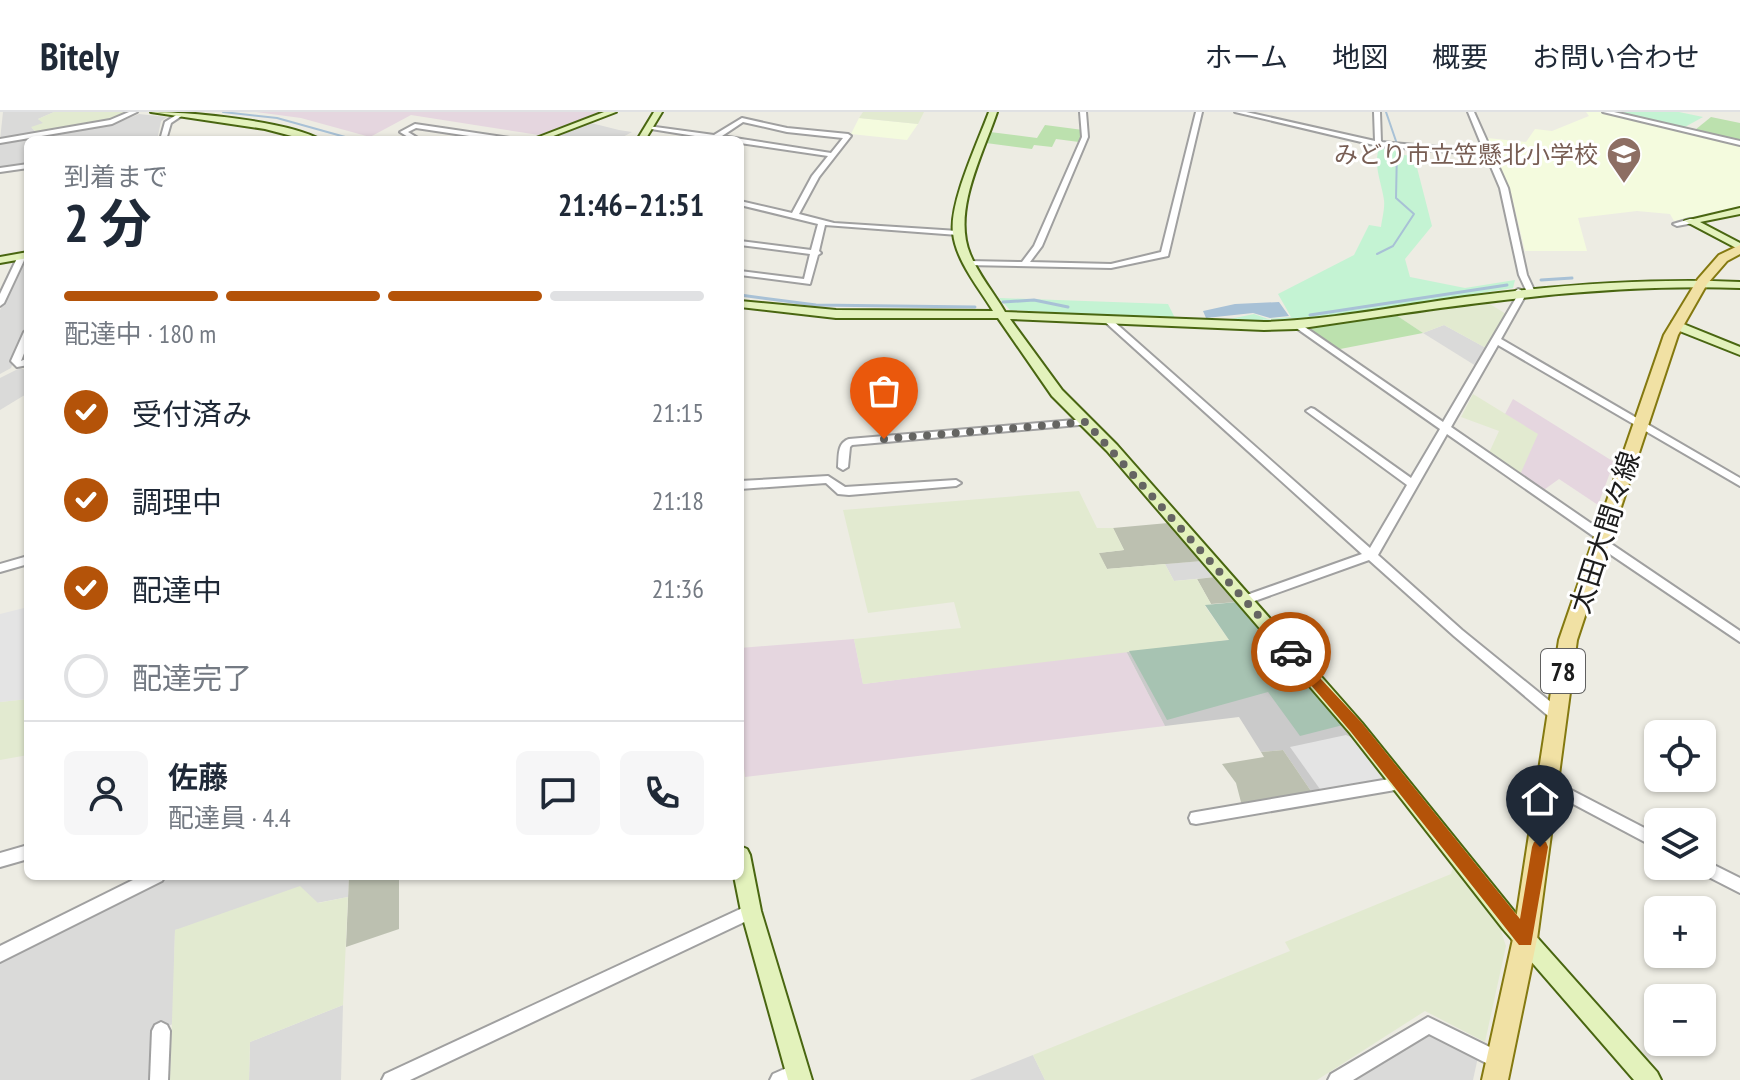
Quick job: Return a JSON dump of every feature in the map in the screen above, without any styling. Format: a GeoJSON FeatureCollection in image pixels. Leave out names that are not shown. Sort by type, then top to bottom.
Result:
{"type":"FeatureCollection","features":[{"type":"Feature","properties":{"kind":"main road","name":"太田大間々線"},"geometry":{"type":"LineString","coordinates":[[1497,1070],[1525,939],[1550,785],[1568,640],[1600,539],[1676,325],[1702,282],[1723,258],[1740,248]]}},
{"type":"Feature","properties":{"kind":"street"},"geometry":{"type":"LineString","coordinates":[[29,136],[112,122],[134,112]]}},
{"type":"Feature","properties":{"kind":"street"},"geometry":{"type":"LineString","coordinates":[[155,112],[265,126],[302,136]]}},
{"type":"Feature","properties":{"kind":"street"},"geometry":{"type":"LineString","coordinates":[[546,136],[612,112]]}},
{"type":"Feature","properties":{"kind":"street"},"geometry":{"type":"LineString","coordinates":[[643,136],[658,112]]}},
{"type":"Feature","properties":{"kind":"street"},"geometry":{"type":"LineString","coordinates":[[993,112],[959,210],[958,233],[969,263],[1037,369],[1245,600],[1401,783],[1525,939],[1649,1080]]}},
{"type":"Feature","properties":{"kind":"street"},"geometry":{"type":"LineString","coordinates":[[1024,265],[1038,246],[1085,137],[1083,112]]}},
{"type":"Feature","properties":{"kind":"street"},"geometry":{"type":"LineString","coordinates":[[969,263],[1111,266],[1165,254],[1199,112]]}},
{"type":"Feature","properties":{"kind":"street"},"geometry":{"type":"LineString","coordinates":[[1238,112],[1378,144],[1488,153]]}},
{"type":"Feature","properties":{"kind":"street"},"geometry":{"type":"LineString","coordinates":[[1377,112],[1378,144]]}},
{"type":"Feature","properties":{"kind":"street"},"geometry":{"type":"LineString","coordinates":[[1245,600],[1372,555],[1524,291],[1504,188],[1471,112]]}},
{"type":"Feature","properties":{"kind":"street"},"geometry":{"type":"LineString","coordinates":[[1606,112],[1740,143]]}},
{"type":"Feature","properties":{"kind":"street"},"geometry":{"type":"LineString","coordinates":[[164,136],[168,122],[180,115]]}},
{"type":"Feature","properties":{"kind":"street"},"geometry":{"type":"LineString","coordinates":[[717,136],[740,120],[848,136],[832,155],[794,216]]}},
{"type":"Feature","properties":{"kind":"street"},"geometry":{"type":"LineString","coordinates":[[410,136],[403,132],[415,126],[483,136]]}},
{"type":"Feature","properties":{"kind":"street"},"geometry":{"type":"LineString","coordinates":[[648,128],[708,136]]}},
{"type":"Feature","properties":{"kind":"street"},"geometry":{"type":"LineString","coordinates":[[0,141],[24,137]]}},
{"type":"Feature","properties":{"kind":"street"},"geometry":{"type":"LineString","coordinates":[[744,142],[832,155]]}},
{"type":"Feature","properties":{"kind":"street"},"geometry":{"type":"LineString","coordinates":[[0,170],[24,167]]}},
{"type":"Feature","properties":{"kind":"street"},"geometry":{"type":"LineString","coordinates":[[744,204],[822,223],[871,230],[958,233]]}},
{"type":"Feature","properties":{"kind":"street"},"geometry":{"type":"LineString","coordinates":[[1677,224],[1740,211]]}},
{"type":"Feature","properties":{"kind":"street"},"geometry":{"type":"LineString","coordinates":[[1690,221],[1740,248]]}},
{"type":"Feature","properties":{"kind":"street"},"geometry":{"type":"LineString","coordinates":[[744,274],[807,282],[817,253],[822,223]]}},
{"type":"Feature","properties":{"kind":"street"},"geometry":{"type":"LineString","coordinates":[[744,244],[817,253]]}},
{"type":"Feature","properties":{"kind":"street"},"geometry":{"type":"LineString","coordinates":[[0,260],[24,256]]}},
{"type":"Feature","properties":{"kind":"street"},"geometry":{"type":"LineString","coordinates":[[0,303],[24,258]]}},
{"type":"Feature","properties":{"kind":"street"},"geometry":{"type":"LineString","coordinates":[[744,304],[836,314],[1001,315],[1296,325],[1524,291],[1596,284],[1702,282],[1740,285]]}},
{"type":"Feature","properties":{"kind":"street"},"geometry":{"type":"LineString","coordinates":[[1108,321],[1523,690],[1558,716]]}},
{"type":"Feature","properties":{"kind":"street"},"geometry":{"type":"LineString","coordinates":[[1296,325],[1740,637]]}},
{"type":"Feature","properties":{"kind":"street"},"geometry":{"type":"LineString","coordinates":[[1676,325],[1740,351]]}},
{"type":"Feature","properties":{"kind":"street"},"geometry":{"type":"LineString","coordinates":[[1496,340],[1740,483]]}},
{"type":"Feature","properties":{"kind":"street"},"geometry":{"type":"LineString","coordinates":[[24,342],[16,361],[20,365],[24,363]]}},
{"type":"Feature","properties":{"kind":"street"},"geometry":{"type":"LineString","coordinates":[[1311,411],[1414,485]]}},
{"type":"Feature","properties":{"kind":"street"},"geometry":{"type":"LineString","coordinates":[[843,467],[845,446],[853,441],[1086,422]]}},
{"type":"Feature","properties":{"kind":"street"},"geometry":{"type":"LineString","coordinates":[[744,485],[828,479],[842,491],[849,491],[956,483]]}},
{"type":"Feature","properties":{"kind":"street"},"geometry":{"type":"LineString","coordinates":[[0,568],[24,561]]}},
{"type":"Feature","properties":{"kind":"street"},"geometry":{"type":"LineString","coordinates":[[1196,818],[1401,783]]}},
{"type":"Feature","properties":{"kind":"street"},"geometry":{"type":"LineString","coordinates":[[1550,785],[1644,835]]}},
{"type":"Feature","properties":{"kind":"street"},"geometry":{"type":"LineString","coordinates":[[0,860],[24,853]]}},
{"type":"Feature","properties":{"kind":"street"},"geometry":{"type":"LineString","coordinates":[[1716,873],[1740,886]]}},
{"type":"Feature","properties":{"kind":"street"},"geometry":{"type":"LineString","coordinates":[[744,875],[792,1077]]}},
{"type":"Feature","properties":{"kind":"street"},"geometry":{"type":"LineString","coordinates":[[0,954],[149,880]]}},
{"type":"Feature","properties":{"kind":"street"},"geometry":{"type":"LineString","coordinates":[[391,1080],[751,911]]}},
{"type":"Feature","properties":{"kind":"street"},"geometry":{"type":"LineString","coordinates":[[1337,1080],[1428,1025],[1497,1070]]}},
{"type":"Feature","properties":{"kind":"street"},"geometry":{"type":"LineString","coordinates":[[159,1080],[161,1031]]}},
{"type":"Feature","properties":{"kind":"shaded area"},"geometry":{"type":"Polygon","coordinates":[[[3,112],[54,112],[38,119],[44,123],[32,128],[37,133],[0,140],[3,112]]]}},
{"type":"Feature","properties":{"kind":"shaded area"},"geometry":{"type":"Polygon","coordinates":[[[54,112],[128,112],[112,120],[37,133],[31,127],[43,123],[38,119],[54,112]]]}},
{"type":"Feature","properties":{"kind":"shaded area"},"geometry":{"type":"Polygon","coordinates":[[[256,112],[603,112],[539,135],[411,115],[366,136],[301,118],[256,112]]]}},
{"type":"Feature","properties":{"kind":"shaded area"},"geometry":{"type":"Polygon","coordinates":[[[863,112],[924,112],[918,124],[859,118],[863,112]]]}},
{"type":"Feature","properties":{"kind":"shaded area","name":"みどり市立笠懸北小学校"},"geometry":{"type":"Polygon","coordinates":[[[1586,112],[1601,112],[1740,144],[1740,206],[1674,221],[1670,214],[1637,211],[1578,218],[1587,251],[1525,251],[1511,193],[1487,138],[1526,142],[1535,129],[1552,131],[1589,116],[1586,112]]]}},
{"type":"Feature","properties":{"kind":"shaded area"},"geometry":{"type":"Polygon","coordinates":[[[1679,112],[1703,117],[1683,128],[1622,114],[1679,112]]]}},
{"type":"Feature","properties":{"kind":"shaded area"},"geometry":{"type":"Polygon","coordinates":[[[139,114],[167,117],[161,121],[158,136],[46,136],[114,124],[139,114]]]}},
{"type":"Feature","properties":{"kind":"shaded area"},"geometry":{"type":"Polygon","coordinates":[[[859,118],[918,124],[907,140],[851,134],[859,118]]]}},
{"type":"Feature","properties":{"kind":"shaded area"},"geometry":{"type":"Polygon","coordinates":[[[591,123],[632,132],[624,136],[558,136],[591,123]]]}},
{"type":"Feature","properties":{"kind":"shaded area"},"geometry":{"type":"Polygon","coordinates":[[[24,140],[24,164],[0,168],[0,144],[24,140]]]}},
{"type":"Feature","properties":{"kind":"shaded area"},"geometry":{"type":"Polygon","coordinates":[[[1380,146],[1401,149],[1403,155],[1414,156],[1432,226],[1405,259],[1410,277],[1465,288],[1515,280],[1513,288],[1341,314],[1284,319],[1225,320],[1254,314],[1268,319],[1291,317],[1278,294],[1354,255],[1369,225],[1381,227],[1384,203],[1377,167],[1380,146]]]}},
{"type":"Feature","properties":{"kind":"shaded area"},"geometry":{"type":"Polygon","coordinates":[[[24,265],[24,336],[11,368],[0,374],[0,310],[24,265]]]}},
{"type":"Feature","properties":{"kind":"shaded area"},"geometry":{"type":"Polygon","coordinates":[[[999,298],[1168,304],[1175,318],[1225,320],[1147,318],[1010,310],[999,298]]]}},
{"type":"Feature","properties":{"kind":"shaded area"},"geometry":{"type":"Polygon","coordinates":[[[1485,301],[1506,314],[1486,348],[1444,325],[1423,333],[1396,315],[1485,301]]]}},
{"type":"Feature","properties":{"kind":"shaded area"},"geometry":{"type":"Polygon","coordinates":[[[1444,325],[1486,348],[1476,366],[1423,333],[1444,325]]]}},
{"type":"Feature","properties":{"kind":"shaded area"},"geometry":{"type":"Polygon","coordinates":[[[20,368],[24,370],[24,395],[0,410],[0,378],[20,368]]]}},
{"type":"Feature","properties":{"kind":"shaded area"},"geometry":{"type":"Polygon","coordinates":[[[1473,394],[1538,434],[1519,477],[1488,455],[1499,431],[1461,417],[1473,394]]]}},
{"type":"Feature","properties":{"kind":"shaded area"},"geometry":{"type":"Polygon","coordinates":[[[1513,399],[1614,462],[1598,505],[1559,479],[1541,492],[1519,477],[1505,414],[1513,399]]]}},
{"type":"Feature","properties":{"kind":"shaded area"},"geometry":{"type":"Polygon","coordinates":[[[1079,491],[1097,528],[1113,528],[1124,550],[1099,553],[1107,569],[1165,564],[1174,581],[1197,579],[1211,604],[1205,606],[1229,640],[863,684],[854,639],[961,628],[954,602],[868,613],[843,510],[1079,491]]]}},
{"type":"Feature","properties":{"kind":"shaded area"},"geometry":{"type":"Polygon","coordinates":[[[1168,523],[1202,561],[1107,569],[1098,553],[1124,550],[1113,528],[1168,523]]]}},
{"type":"Feature","properties":{"kind":"shaded area"},"geometry":{"type":"Polygon","coordinates":[[[1202,561],[1215,577],[1174,581],[1165,564],[1202,561]]]}},
{"type":"Feature","properties":{"kind":"shaded area"},"geometry":{"type":"Polygon","coordinates":[[[1215,577],[1237,602],[1211,604],[1197,579],[1215,577]]]}},
{"type":"Feature","properties":{"kind":"shaded area"},"geometry":{"type":"Polygon","coordinates":[[[1237,602],[1385,778],[1313,794],[1283,750],[1261,752],[1239,717],[1165,726],[1126,651],[1229,640],[1237,602]]]}},
{"type":"Feature","properties":{"kind":"shaded area"},"geometry":{"type":"Polygon","coordinates":[[[1237,602],[1343,725],[1300,736],[1268,692],[1167,720],[1129,651],[1229,640],[1205,605],[1237,602]]]}},
{"type":"Feature","properties":{"kind":"shaded area"},"geometry":{"type":"Polygon","coordinates":[[[24,608],[24,699],[0,702],[0,614],[24,608]]]}},
{"type":"Feature","properties":{"kind":"shaded area"},"geometry":{"type":"Polygon","coordinates":[[[854,639],[863,684],[1126,651],[1165,726],[745,777],[744,648],[854,639]]]}},
{"type":"Feature","properties":{"kind":"shaded area"},"geometry":{"type":"Polygon","coordinates":[[[24,699],[24,756],[0,760],[0,702],[24,699]]]}},
{"type":"Feature","properties":{"kind":"shaded area"},"geometry":{"type":"Polygon","coordinates":[[[1346,735],[1353,738],[1385,778],[1322,792],[1290,747],[1346,735]]]}},
{"type":"Feature","properties":{"kind":"shaded area"},"geometry":{"type":"Polygon","coordinates":[[[1283,750],[1313,794],[1242,806],[1236,783],[1222,764],[1264,757],[1261,752],[1283,750]]]}},
{"type":"Feature","properties":{"kind":"shaded area"},"geometry":{"type":"Polygon","coordinates":[[[1453,867],[1500,928],[1506,946],[1485,1042],[1425,1011],[1317,1080],[1045,1080],[1033,1055],[1290,951],[1285,942],[1451,874],[1453,867]]]}},
{"type":"Feature","properties":{"kind":"shaded area"},"geometry":{"type":"Polygon","coordinates":[[[165,880],[349,880],[348,897],[175,930],[173,1024],[151,1032],[149,1080],[0,1080],[0,960],[165,880]]]}},
{"type":"Feature","properties":{"kind":"shaded area"},"geometry":{"type":"Polygon","coordinates":[[[349,880],[399,880],[399,929],[346,947],[349,880]]]}},
{"type":"Feature","properties":{"kind":"shaded area"},"geometry":{"type":"Polygon","coordinates":[[[300,886],[318,903],[348,897],[343,1005],[250,1042],[249,1080],[170,1080],[175,930],[300,886]]]}},
{"type":"Feature","properties":{"kind":"shaded area"},"geometry":{"type":"Polygon","coordinates":[[[343,1005],[341,1080],[249,1080],[250,1042],[343,1005]]]}},
{"type":"Feature","properties":{"kind":"shaded area"},"geometry":{"type":"Polygon","coordinates":[[[1438,1035],[1478,1057],[1473,1080],[1356,1080],[1426,1036],[1438,1035]]]}},
{"type":"Feature","properties":{"kind":"shaded area"},"geometry":{"type":"Polygon","coordinates":[[[1033,1055],[1045,1080],[970,1080],[1033,1055]]]}},
{"type":"Feature","properties":{"kind":"green space"},"geometry":{"type":"Polygon","coordinates":[[[1711,117],[1740,123],[1740,141],[1695,130],[1711,117]]]}},
{"type":"Feature","properties":{"kind":"green space"},"geometry":{"type":"Polygon","coordinates":[[[1045,125],[1083,130],[1079,142],[1056,139],[1052,147],[1034,145],[1032,149],[986,143],[990,132],[1037,138],[1045,125]]]}},
{"type":"Feature","properties":{"kind":"green space"},"geometry":{"type":"Polygon","coordinates":[[[1396,315],[1423,333],[1335,350],[1305,329],[1396,315]]]}},
{"type":"Feature","properties":{"kind":"water"},"geometry":{"type":"Polygon","coordinates":[[[1279,302],[1289,316],[1270,318],[1253,313],[1206,318],[1203,311],[1235,304],[1279,302]]]}},
{"type":"Feature","properties":{"kind":"waterway"},"geometry":{"type":"LineString","coordinates":[[223,112],[277,118],[342,136]]}},
{"type":"Feature","properties":{"kind":"waterway"},"geometry":{"type":"LineString","coordinates":[[1386,112],[1397,144]]}},
{"type":"Feature","properties":{"kind":"waterway"},"geometry":{"type":"LineString","coordinates":[[1377,254],[1393,246],[1414,214],[1396,198],[1397,149]]}},
{"type":"Feature","properties":{"kind":"waterway"},"geometry":{"type":"LineString","coordinates":[[1541,280],[1572,278]]}},
{"type":"Feature","properties":{"kind":"waterway"},"geometry":{"type":"LineString","coordinates":[[1310,315],[1507,285]]}},
{"type":"Feature","properties":{"kind":"waterway"},"geometry":{"type":"LineString","coordinates":[[744,296],[816,305],[975,307]]}},
{"type":"Feature","properties":{"kind":"waterway"},"geometry":{"type":"LineString","coordinates":[[1003,302],[1034,300],[1068,307]]}},
{"type":"Feature","properties":{"kind":"way so far"},"geometry":{"type":"LineString","coordinates":[[884,439],[1086,422],[1291,652]]}},
{"type":"Feature","properties":{"kind":"place","name":"みどり市立笠懸北小学校"},"geometry":{"type":"Point","coordinates":[1624,185]}},
{"type":"Feature","properties":{"kind":"route"},"geometry":{"type":"LineString","coordinates":[[1291,652],[1401,783],[1525,939],[1540,847]]}}]}
